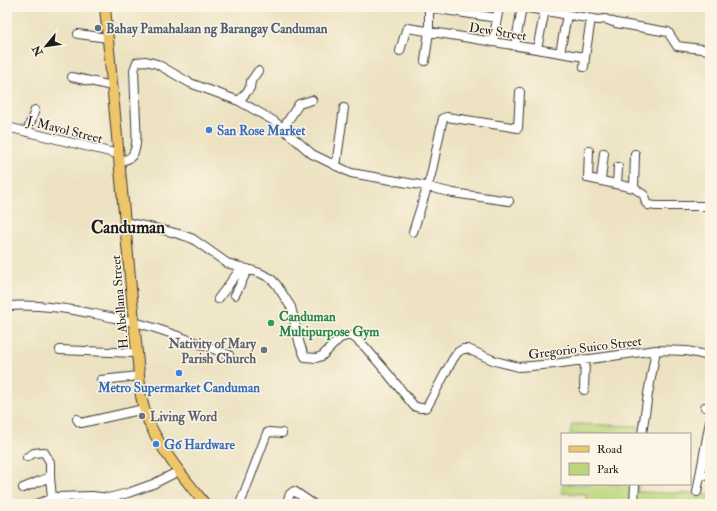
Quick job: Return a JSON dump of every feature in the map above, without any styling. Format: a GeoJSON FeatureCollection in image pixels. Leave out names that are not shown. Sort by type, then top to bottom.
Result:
{"type":"FeatureCollection","features":[{"type":"Feature","properties":{"kind":"main road","name":"H. Abellana Street"},"geometry":{"type":"LineString","coordinates":[[105,7],[141,396],[150,425],[179,471],[205,504]]}},
{"type":"Feature","properties":{"kind":"street"},"geometry":{"type":"LineString","coordinates":[[425,61],[429,31],[428,7],[475,11],[497,18]]}},
{"type":"Feature","properties":{"kind":"street"},"geometry":{"type":"LineString","coordinates":[[493,42],[499,7]]}},
{"type":"Feature","properties":{"kind":"street"},"geometry":{"type":"LineString","coordinates":[[515,46],[522,7],[595,19],[605,25],[616,23],[668,32],[677,46],[710,50]]}},
{"type":"Feature","properties":{"kind":"street"},"geometry":{"type":"LineString","coordinates":[[537,49],[545,10]]}},
{"type":"Feature","properties":{"kind":"street"},"geometry":{"type":"LineString","coordinates":[[560,53],[567,15]]}},
{"type":"Feature","properties":{"kind":"street"},"geometry":{"type":"LineString","coordinates":[[584,67],[584,57],[595,19]]}},
{"type":"Feature","properties":{"kind":"street","name":"Dew Street"},"geometry":{"type":"LineString","coordinates":[[400,52],[406,30],[408,28],[584,57]]}},
{"type":"Feature","properties":{"kind":"street"},"geometry":{"type":"LineString","coordinates":[[78,34],[108,38]]}},
{"type":"Feature","properties":{"kind":"street"},"geometry":{"type":"LineString","coordinates":[[119,158],[128,159],[132,156],[136,147],[134,70],[137,62],[146,61],[157,64],[190,83],[239,101],[274,121],[312,154],[351,174],[404,182],[453,193],[509,201]]}},
{"type":"Feature","properties":{"kind":"street"},"geometry":{"type":"LineString","coordinates":[[239,101],[250,88],[251,81],[258,71]]}},
{"type":"Feature","properties":{"kind":"street"},"geometry":{"type":"LineString","coordinates":[[72,77],[112,86]]}},
{"type":"Feature","properties":{"kind":"street"},"geometry":{"type":"LineString","coordinates":[[412,232],[431,176],[443,118],[447,117],[518,128],[520,92]]}},
{"type":"Feature","properties":{"kind":"street"},"geometry":{"type":"LineString","coordinates":[[283,128],[299,104],[312,100]]}},
{"type":"Feature","properties":{"kind":"street"},"geometry":{"type":"LineString","coordinates":[[336,166],[344,108]]}},
{"type":"Feature","properties":{"kind":"street"},"geometry":{"type":"LineString","coordinates":[[27,132],[35,110]]}},
{"type":"Feature","properties":{"kind":"street","name":"J. Mayol Street"},"geometry":{"type":"LineString","coordinates":[[7,127],[119,158]]}},
{"type":"Feature","properties":{"kind":"street"},"geometry":{"type":"LineString","coordinates":[[589,151],[588,178],[634,188],[644,195],[648,205],[710,206]]}},
{"type":"Feature","properties":{"kind":"street"},"geometry":{"type":"LineString","coordinates":[[601,180],[604,153]]}},
{"type":"Feature","properties":{"kind":"street"},"geometry":{"type":"LineString","coordinates":[[634,188],[636,154]]}},
{"type":"Feature","properties":{"kind":"street"},"geometry":{"type":"LineString","coordinates":[[617,184],[618,167]]}},
{"type":"Feature","properties":{"kind":"street","name":"Gregorio Suico Street"},"geometry":{"type":"LineString","coordinates":[[124,222],[171,231],[193,239],[227,263],[260,273],[270,278],[289,302],[300,345],[305,357],[316,358],[322,356],[340,338],[351,336],[365,347],[414,406],[419,409],[424,409],[427,407],[453,359],[458,352],[463,349],[468,349],[495,361],[519,367],[656,350],[687,351],[710,356]]}},
{"type":"Feature","properties":{"kind":"street"},"geometry":{"type":"LineString","coordinates":[[235,295],[245,268]]}},
{"type":"Feature","properties":{"kind":"street"},"geometry":{"type":"LineString","coordinates":[[218,299],[245,268]]}},
{"type":"Feature","properties":{"kind":"street"},"geometry":{"type":"LineString","coordinates":[[7,306],[21,305],[61,308],[134,322],[229,355]]}},
{"type":"Feature","properties":{"kind":"street"},"geometry":{"type":"LineString","coordinates":[[60,350],[136,353]]}},
{"type":"Feature","properties":{"kind":"street"},"geometry":{"type":"LineString","coordinates":[[642,433],[656,350]]}},
{"type":"Feature","properties":{"kind":"street"},"geometry":{"type":"LineString","coordinates":[[584,360],[584,390]]}},
{"type":"Feature","properties":{"kind":"street"},"geometry":{"type":"LineString","coordinates":[[101,380],[139,376]]}},
{"type":"Feature","properties":{"kind":"street"},"geometry":{"type":"LineString","coordinates":[[77,419],[81,423],[144,409]]}},
{"type":"Feature","properties":{"kind":"street"},"geometry":{"type":"LineString","coordinates":[[697,492],[707,451],[709,427]]}},
{"type":"Feature","properties":{"kind":"street"},"geometry":{"type":"LineString","coordinates":[[240,504],[267,433],[282,433]]}},
{"type":"Feature","properties":{"kind":"street"},"geometry":{"type":"LineString","coordinates":[[27,457],[34,452],[44,452],[50,462],[52,498]]}},
{"type":"Feature","properties":{"kind":"street"},"geometry":{"type":"LineString","coordinates":[[36,504],[52,498],[92,496],[109,501],[153,484],[179,471]]}},
{"type":"Feature","properties":{"kind":"street"},"geometry":{"type":"LineString","coordinates":[[700,475],[710,476]]}},
{"type":"Feature","properties":{"kind":"street"},"geometry":{"type":"LineString","coordinates":[[23,488],[50,477]]}},
{"type":"Feature","properties":{"kind":"street"},"geometry":{"type":"LineString","coordinates":[[634,504],[635,485]]}},
{"type":"Feature","properties":{"kind":"street"},"geometry":{"type":"LineString","coordinates":[[286,504],[290,494],[294,491],[313,504]]}},
{"type":"Feature","properties":{"kind":"green space"},"geometry":{"type":"Polygon","coordinates":[[[572,424],[639,426],[638,433],[570,433],[572,424]]]}},
{"type":"Feature","properties":{"kind":"green space"},"geometry":{"type":"Polygon","coordinates":[[[563,485],[638,485],[638,492],[710,494],[710,504],[586,504],[586,494],[561,493],[563,485]]]}},
{"type":"Feature","properties":{"kind":"place","name":"Bahay Pamahalaan ng Barangay Canduman"},"geometry":{"type":"Point","coordinates":[98,28]}},
{"type":"Feature","properties":{"kind":"place","name":"San Rose Market"},"geometry":{"type":"Point","coordinates":[209,130]}},
{"type":"Feature","properties":{"kind":"place","name":"Canduman Multipurpose Gym"},"geometry":{"type":"Point","coordinates":[271,323]}},
{"type":"Feature","properties":{"kind":"place","name":"Nativity of Mary Parish Church"},"geometry":{"type":"Point","coordinates":[264,350]}},
{"type":"Feature","properties":{"kind":"place","name":"Metro Supermarket Canduman"},"geometry":{"type":"Point","coordinates":[179,373]}},
{"type":"Feature","properties":{"kind":"place","name":"Living Word"},"geometry":{"type":"Point","coordinates":[142,416]}},
{"type":"Feature","properties":{"kind":"place","name":"G6 Hardware"},"geometry":{"type":"Point","coordinates":[156,444]}},
{"type":"Feature","properties":{"kind":"district","name":"Canduman"},"geometry":{"type":"Point","coordinates":[128,227]}}]}
